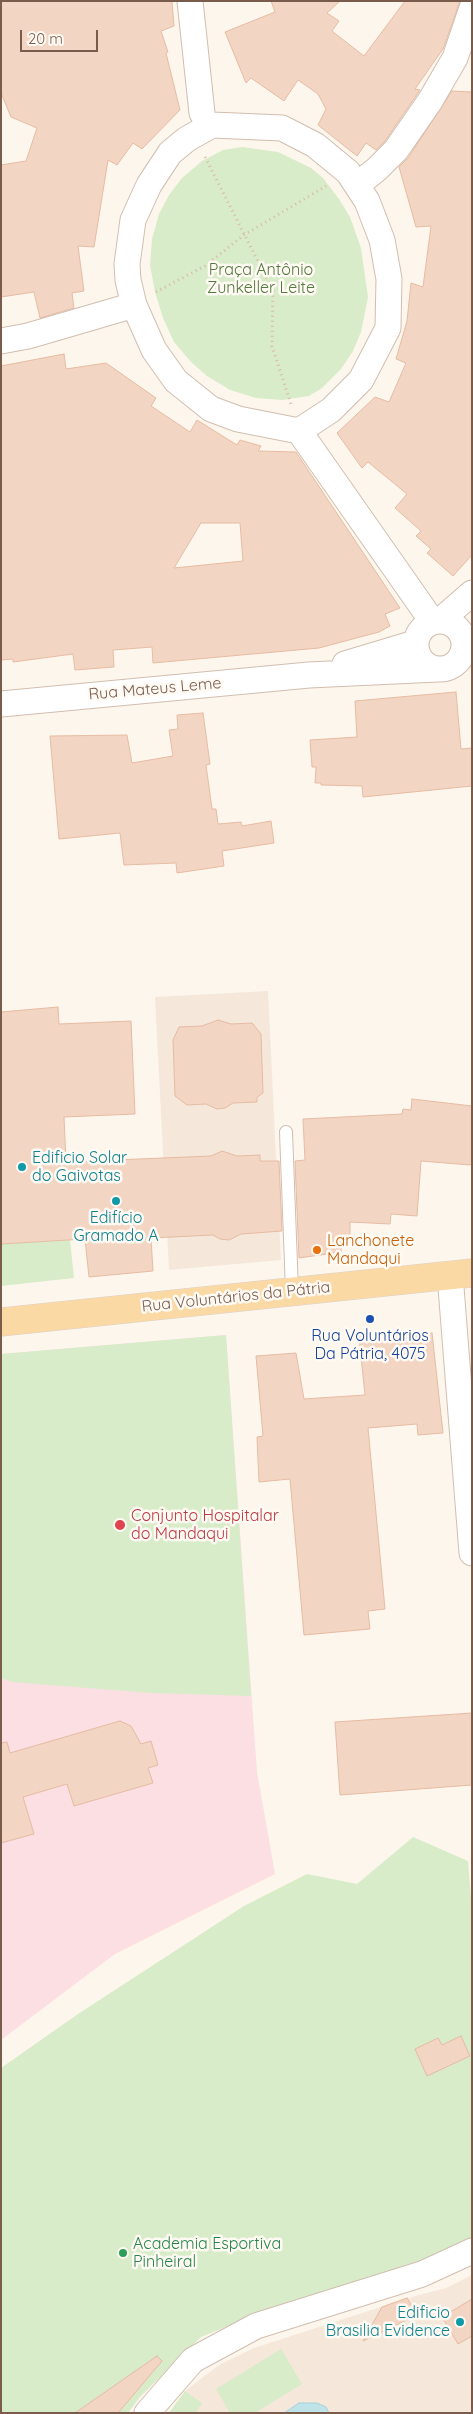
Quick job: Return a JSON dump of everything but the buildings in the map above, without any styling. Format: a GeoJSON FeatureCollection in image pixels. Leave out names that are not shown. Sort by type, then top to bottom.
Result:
{"type":"FeatureCollection","features":[{"type":"Feature","properties":{"kind":"main road","name":"Rua Voluntários da Pátria"},"geometry":{"type":"LineString","coordinates":[[1,1322],[461,1274]]}},
{"type":"Feature","properties":{"kind":"street"},"geometry":{"type":"LineString","coordinates":[[190,1],[201,122],[187,139],[170,152],[149,185],[133,220],[127,264],[128,280],[134,305],[154,350],[176,381],[211,409],[238,419],[300,431],[436,621]]}},
{"type":"Feature","properties":{"kind":"street"},"geometry":{"type":"LineString","coordinates":[[353,179],[377,169],[396,150],[430,101],[454,58],[472,8]]}},
{"type":"Feature","properties":{"kind":"street"},"geometry":{"type":"LineString","coordinates":[[201,122],[212,125],[282,128],[316,145],[353,179],[367,201],[382,240],[389,279],[388,328],[361,380],[331,410],[300,431]]}},
{"type":"Feature","properties":{"kind":"street"},"geometry":{"type":"LineString","coordinates":[[1,341],[28,336],[134,305]]}},
{"type":"Feature","properties":{"kind":"street"},"geometry":{"type":"LineString","coordinates":[[436,621],[450,622],[458,628],[461,651],[429,667],[421,661],[416,653],[415,643],[418,634],[472,593]]}},
{"type":"Feature","properties":{"kind":"street","name":"Rua Mateus Leme"},"geometry":{"type":"LineString","coordinates":[[309,675],[415,643]]}},
{"type":"Feature","properties":{"kind":"street","name":"Rua Mateus Leme"},"geometry":{"type":"LineString","coordinates":[[1,704],[309,675],[461,651]]}},
{"type":"Feature","properties":{"kind":"street"},"geometry":{"type":"LineString","coordinates":[[461,1274],[472,1552]]}},
{"type":"Feature","properties":{"kind":"street"},"geometry":{"type":"LineString","coordinates":[[147,2413],[193,2360],[256,2326],[422,2274],[472,2251]]}},
{"type":"Feature","properties":{"kind":"lane"},"geometry":{"type":"LineString","coordinates":[[286,1132],[292,1291]]}},
{"type":"Feature","properties":{"kind":"path"},"geometry":{"type":"LineString","coordinates":[[201,122],[202,151],[273,291],[272,346],[300,431]]}},
{"type":"Feature","properties":{"kind":"path"},"geometry":{"type":"LineString","coordinates":[[134,305],[205,266],[244,235],[353,179]]}},
{"type":"Feature","properties":{"kind":"shaded area"},"geometry":{"type":"Polygon","coordinates":[[[268,991],[281,1260],[169,1270],[155,997],[268,991]]]}},
{"type":"Feature","properties":{"kind":"shaded area","name":"Conjunto Hospitalar do Mandaqui"},"geometry":{"type":"Polygon","coordinates":[[[226,1335],[257,1772],[275,1874],[115,1954],[1,2040],[1,1354],[226,1335]]]}},
{"type":"Feature","properties":{"kind":"shaded area"},"geometry":{"type":"Polygon","coordinates":[[[472,2275],[472,2413],[169,2413],[185,2391],[219,2365],[254,2348],[415,2296],[446,2288],[472,2275]]]}},
{"type":"Feature","properties":{"kind":"green space","name":"Praça Antônio Zunkeller Leite"},"geometry":{"type":"Polygon","coordinates":[[[242,147],[278,152],[311,168],[323,178],[350,217],[361,248],[368,297],[361,332],[353,351],[341,369],[322,388],[309,396],[282,400],[256,398],[230,390],[207,376],[191,362],[174,342],[163,318],[155,292],[150,265],[152,239],[159,214],[169,195],[182,178],[202,161],[223,150],[242,147]]]}},
{"type":"Feature","properties":{"kind":"green space"},"geometry":{"type":"Polygon","coordinates":[[[70,1240],[74,1278],[1,1286],[1,1244],[70,1240]]]}},
{"type":"Feature","properties":{"kind":"green space"},"geometry":{"type":"Polygon","coordinates":[[[226,1335],[251,1696],[151,1693],[12,1682],[1,1678],[1,1354],[226,1335]]]}},
{"type":"Feature","properties":{"kind":"green space"},"geometry":{"type":"Polygon","coordinates":[[[413,1837],[468,1861],[472,1911],[472,2237],[423,2263],[280,2305],[201,2337],[140,2397],[128,2413],[1,2413],[1,2068],[78,2014],[244,1906],[307,1874],[357,1884],[413,1837]]]}},
{"type":"Feature","properties":{"kind":"green space"},"geometry":{"type":"Polygon","coordinates":[[[281,2349],[302,2384],[255,2413],[230,2413],[216,2389],[281,2349]]]}},
{"type":"Feature","properties":{"kind":"green space"},"geometry":{"type":"Polygon","coordinates":[[[185,2391],[202,2403],[196,2413],[169,2413],[185,2391]]]}},
{"type":"Feature","properties":{"kind":"water"},"geometry":{"type":"Polygon","coordinates":[[[299,2403],[317,2403],[326,2407],[329,2413],[284,2413],[299,2403]]]}},
{"type":"Feature","properties":{"kind":"place","name":"Edificio Solar do Gaivotas"},"geometry":{"type":"Point","coordinates":[22,1167]}},
{"type":"Feature","properties":{"kind":"place","name":"Edifício Gramado A"},"geometry":{"type":"Point","coordinates":[116,1201]}},
{"type":"Feature","properties":{"kind":"place","name":"Lanchonete Mandaqui"},"geometry":{"type":"Point","coordinates":[317,1250]}},
{"type":"Feature","properties":{"kind":"place","name":"Rua Voluntários Da Pátria, 4075"},"geometry":{"type":"Point","coordinates":[370,1319]}},
{"type":"Feature","properties":{"kind":"place","name":"Conjunto Hospitalar do Mandaqui"},"geometry":{"type":"Point","coordinates":[120,1525]}},
{"type":"Feature","properties":{"kind":"place","name":"Academia Esportiva Pinheiral"},"geometry":{"type":"Point","coordinates":[123,2253]}},
{"type":"Feature","properties":{"kind":"place","name":"Edificio Brasilia Evidence"},"geometry":{"type":"Point","coordinates":[460,2322]}}]}
